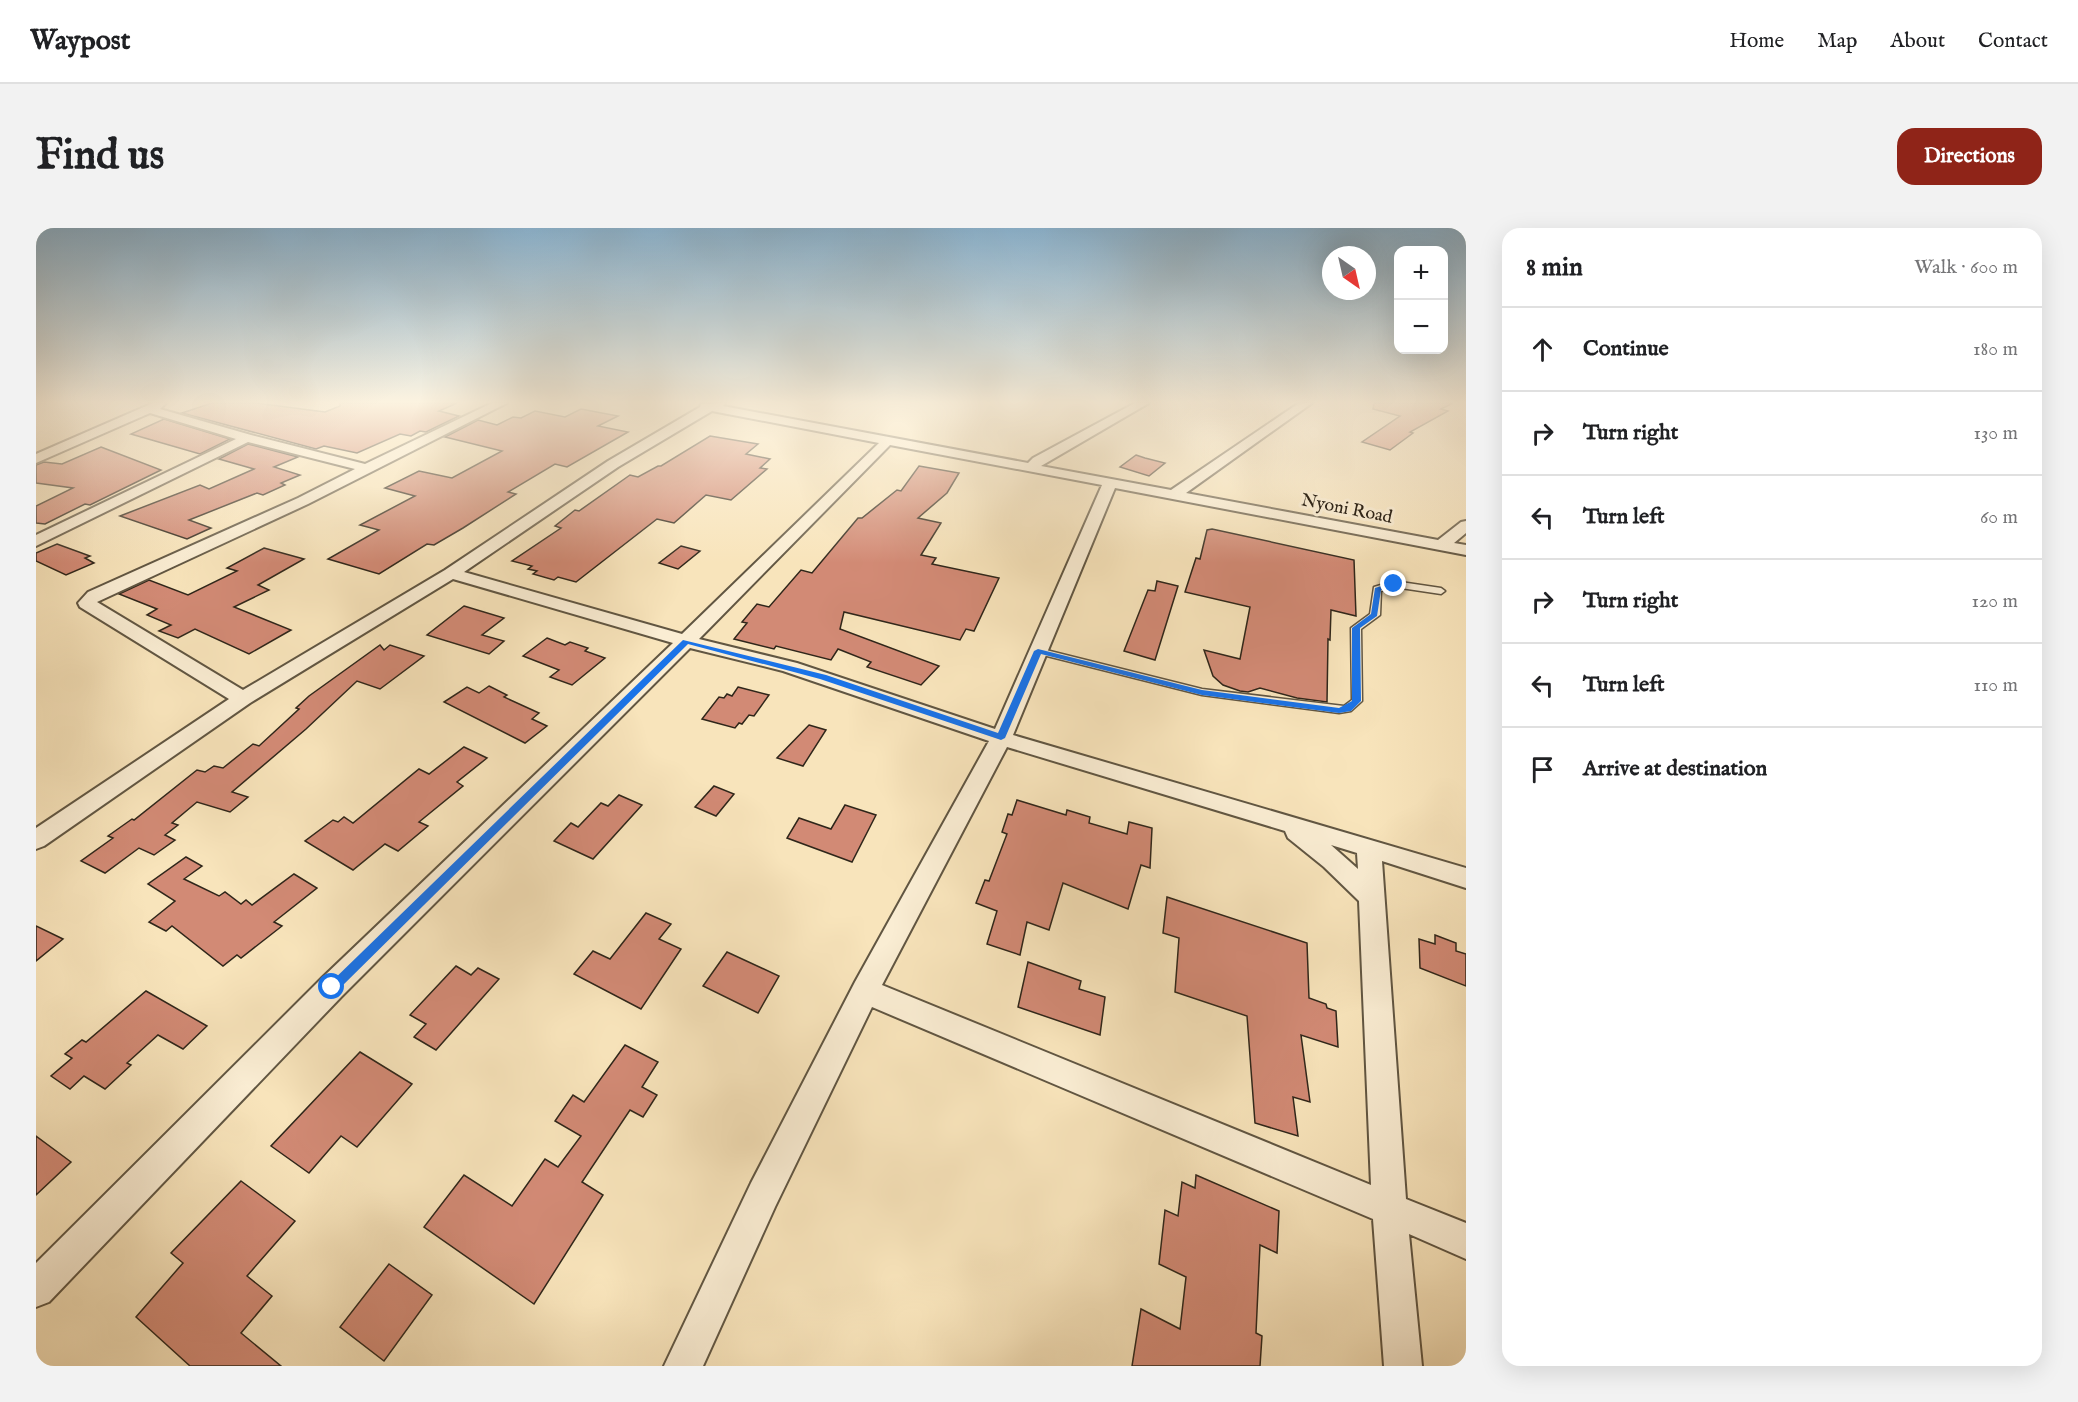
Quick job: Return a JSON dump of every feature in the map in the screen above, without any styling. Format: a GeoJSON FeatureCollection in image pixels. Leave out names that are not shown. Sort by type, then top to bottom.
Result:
{"type":"FeatureCollection","features":[{"type":"Feature","properties":{"kind":"street"},"geometry":{"type":"LineString","coordinates":[[36,542],[209,456]]}},
{"type":"Feature","properties":{"kind":"street"},"geometry":{"type":"LineString","coordinates":[[319,456],[367,468]]}},
{"type":"Feature","properties":{"kind":"street"},"geometry":{"type":"LineString","coordinates":[[243,699],[86,603],[94,596],[293,506],[392,456]]}},
{"type":"Feature","properties":{"kind":"street"},"geometry":{"type":"LineString","coordinates":[[36,840],[243,699],[452,573],[627,456]]}},
{"type":"Feature","properties":{"kind":"street"},"geometry":{"type":"LineString","coordinates":[[36,1289],[332,987],[873,456]]}},
{"type":"Feature","properties":{"kind":"street","name":"Nyoni Road"},"geometry":{"type":"LineString","coordinates":[[968,456],[1466,550]]}},
{"type":"Feature","properties":{"kind":"street"},"geometry":{"type":"LineString","coordinates":[[1031,468],[1047,456]]}},
{"type":"Feature","properties":{"kind":"street"},"geometry":{"type":"LineString","coordinates":[[1175,495],[1231,456]]}},
{"type":"Feature","properties":{"kind":"street"},"geometry":{"type":"LineString","coordinates":[[683,1366],[763,1195],[866,991],[1001,738],[1110,483]]}},
{"type":"Feature","properties":{"kind":"street"},"geometry":{"type":"LineString","coordinates":[[1442,545],[1466,525]]}},
{"type":"Feature","properties":{"kind":"street"},"geometry":{"type":"LineString","coordinates":[[452,573],[686,642],[812,674],[1001,738],[1466,878]]}},
{"type":"Feature","properties":{"kind":"street"},"geometry":{"type":"LineString","coordinates":[[1281,822],[1333,860],[1372,898]]}},
{"type":"Feature","properties":{"kind":"street"},"geometry":{"type":"LineString","coordinates":[[1369,848],[1389,1207],[1403,1366]]}},
{"type":"Feature","properties":{"kind":"street"},"geometry":{"type":"LineString","coordinates":[[866,991],[1466,1241]]}},
{"type":"Feature","properties":{"kind":"lane"},"geometry":{"type":"LineString","coordinates":[[1038,651],[1202,692],[1339,710],[1347,709],[1357,701],[1356,628],[1375,615],[1377,589],[1394,584],[1441,591]]}},
{"type":"Feature","properties":{"kind":"building"},"geometry":{"type":"Polygon","coordinates":[[[80,456],[125,456],[161,470],[90,505],[85,504],[45,524],[36,523],[36,506],[73,488],[36,483],[36,465],[44,462],[62,464],[80,456]]]}},
{"type":"Feature","properties":{"kind":"building"},"geometry":{"type":"Polygon","coordinates":[[[225,456],[295,456],[298,457],[274,467],[300,475],[281,483],[285,485],[263,495],[257,493],[189,520],[211,528],[187,539],[120,516],[200,485],[209,489],[254,469],[219,459],[225,456]]]}},
{"type":"Feature","properties":{"kind":"building"},"geometry":{"type":"Polygon","coordinates":[[[493,456],[586,456],[567,467],[555,464],[508,492],[516,494],[463,528],[434,545],[427,544],[379,574],[328,559],[379,530],[360,525],[415,496],[385,488],[419,471],[452,478],[493,456]]]}},
{"type":"Feature","properties":{"kind":"building"},"geometry":{"type":"Polygon","coordinates":[[[677,456],[756,456],[770,459],[760,468],[767,469],[731,500],[706,495],[674,523],[657,519],[576,582],[558,577],[554,580],[533,574],[537,571],[528,569],[532,566],[512,561],[561,528],[555,526],[575,510],[579,511],[630,475],[638,477],[677,456]]]}},
{"type":"Feature","properties":{"kind":"building"},"geometry":{"type":"Polygon","coordinates":[[[1135,456],[1165,463],[1149,476],[1120,467],[1135,456]]]}},
{"type":"Feature","properties":{"kind":"building"},"geometry":{"type":"Polygon","coordinates":[[[919,466],[959,473],[947,493],[918,518],[941,523],[921,555],[936,558],[932,564],[999,578],[974,631],[966,629],[960,640],[844,612],[840,629],[939,666],[921,685],[867,667],[871,662],[838,649],[831,660],[776,646],[774,649],[734,639],[747,623],[742,622],[757,604],[769,607],[801,570],[812,573],[858,518],[862,518],[897,490],[901,491],[919,466]]]}},
{"type":"Feature","properties":{"kind":"building"},"geometry":{"type":"Polygon","coordinates":[[[1212,529],[1354,560],[1356,616],[1331,610],[1327,702],[1297,698],[1260,688],[1248,692],[1240,691],[1223,685],[1213,676],[1204,650],[1240,659],[1250,607],[1185,592],[1196,558],[1200,559],[1207,530],[1212,529]]]}},
{"type":"Feature","properties":{"kind":"building"},"geometry":{"type":"Polygon","coordinates":[[[57,544],[90,556],[85,558],[94,563],[66,575],[36,561],[36,553],[57,544]]]}},
{"type":"Feature","properties":{"kind":"building"},"geometry":{"type":"Polygon","coordinates":[[[681,546],[700,551],[678,569],[659,563],[681,546]]]}},
{"type":"Feature","properties":{"kind":"building"},"geometry":{"type":"Polygon","coordinates":[[[264,548],[304,559],[258,585],[269,590],[234,607],[291,630],[249,654],[195,629],[178,638],[159,631],[171,625],[147,615],[157,609],[119,594],[149,580],[188,595],[237,571],[227,568],[264,548]]]}},
{"type":"Feature","properties":{"kind":"building"},"geometry":{"type":"Polygon","coordinates":[[[1157,581],[1178,586],[1155,660],[1124,651],[1148,590],[1155,591],[1157,581]]]}},
{"type":"Feature","properties":{"kind":"building"},"geometry":{"type":"Polygon","coordinates":[[[464,606],[504,618],[482,635],[504,641],[489,654],[427,635],[464,606]]]}},
{"type":"Feature","properties":{"kind":"building"},"geometry":{"type":"Polygon","coordinates":[[[547,638],[565,645],[570,642],[588,648],[585,651],[605,658],[572,685],[550,677],[559,670],[523,656],[547,638]]]}},
{"type":"Feature","properties":{"kind":"building"},"geometry":{"type":"Polygon","coordinates":[[[380,645],[384,650],[390,645],[424,656],[380,689],[357,681],[306,729],[232,792],[248,797],[230,812],[197,802],[172,823],[178,825],[165,835],[175,840],[154,855],[139,848],[105,873],[81,861],[113,838],[108,836],[132,819],[134,820],[197,770],[205,772],[214,766],[223,768],[253,744],[259,746],[299,709],[296,708],[309,696],[380,645]]]}},
{"type":"Feature","properties":{"kind":"building"},"geometry":{"type":"Polygon","coordinates":[[[489,686],[507,695],[504,697],[539,713],[532,719],[547,726],[525,743],[444,702],[467,687],[479,693],[489,686]]]}},
{"type":"Feature","properties":{"kind":"building"},"geometry":{"type":"Polygon","coordinates":[[[738,687],[769,695],[754,716],[749,715],[742,724],[739,723],[735,728],[702,719],[719,697],[724,698],[727,694],[732,696],[738,687]]]}},
{"type":"Feature","properties":{"kind":"building"},"geometry":{"type":"Polygon","coordinates":[[[809,725],[826,730],[803,766],[777,758],[809,725]]]}},
{"type":"Feature","properties":{"kind":"building"},"geometry":{"type":"Polygon","coordinates":[[[464,747],[487,758],[457,782],[463,786],[419,822],[428,826],[398,851],[385,844],[353,870],[305,841],[333,820],[338,822],[344,817],[353,823],[419,769],[429,774],[464,747]]]}},
{"type":"Feature","properties":{"kind":"building"},"geometry":{"type":"Polygon","coordinates":[[[714,786],[734,794],[716,816],[695,807],[714,786]]]}},
{"type":"Feature","properties":{"kind":"building"},"geometry":{"type":"Polygon","coordinates":[[[619,795],[642,805],[593,859],[554,841],[571,823],[578,827],[601,803],[608,806],[619,795]]]}},
{"type":"Feature","properties":{"kind":"building"},"geometry":{"type":"Polygon","coordinates":[[[1017,800],[1066,815],[1067,810],[1090,817],[1089,823],[1127,834],[1129,822],[1152,828],[1150,868],[1141,865],[1128,909],[1063,883],[1049,930],[1027,922],[1020,955],[987,944],[997,911],[976,903],[985,880],[989,881],[1007,834],[1002,832],[1008,814],[1012,815],[1017,800]]]}},
{"type":"Feature","properties":{"kind":"building"},"geometry":{"type":"Polygon","coordinates":[[[845,805],[876,815],[852,862],[787,838],[799,818],[831,829],[845,805]]]}},
{"type":"Feature","properties":{"kind":"building"},"geometry":{"type":"Polygon","coordinates":[[[186,857],[202,866],[184,879],[219,896],[225,892],[241,904],[246,900],[252,905],[294,874],[317,888],[274,922],[282,926],[241,958],[237,955],[223,966],[172,926],[166,931],[149,922],[175,901],[148,884],[186,857]]]}},
{"type":"Feature","properties":{"kind":"building"},"geometry":{"type":"Polygon","coordinates":[[[1167,897],[1307,943],[1309,998],[1326,1004],[1327,1008],[1336,1011],[1338,1047],[1301,1035],[1310,1102],[1293,1097],[1298,1136],[1255,1123],[1247,1016],[1175,992],[1179,938],[1163,933],[1167,897]]]}},
{"type":"Feature","properties":{"kind":"building"},"geometry":{"type":"Polygon","coordinates":[[[646,913],[671,924],[659,939],[681,949],[641,1009],[574,974],[593,951],[610,959],[646,913]]]}},
{"type":"Feature","properties":{"kind":"building"},"geometry":{"type":"Polygon","coordinates":[[[36,926],[63,939],[36,961],[36,926]]]}},
{"type":"Feature","properties":{"kind":"building"},"geometry":{"type":"Polygon","coordinates":[[[1435,935],[1456,943],[1456,951],[1466,954],[1466,986],[1420,968],[1419,939],[1435,944],[1435,935]]]}},
{"type":"Feature","properties":{"kind":"building"},"geometry":{"type":"Polygon","coordinates":[[[727,952],[779,976],[758,1013],[703,986],[727,952]]]}},
{"type":"Feature","properties":{"kind":"building"},"geometry":{"type":"Polygon","coordinates":[[[1028,962],[1081,981],[1079,989],[1105,997],[1100,1035],[1018,1007],[1028,962]]]}},
{"type":"Feature","properties":{"kind":"building"},"geometry":{"type":"Polygon","coordinates":[[[456,966],[471,975],[478,968],[499,979],[436,1050],[414,1037],[426,1024],[410,1015],[456,966]]]}},
{"type":"Feature","properties":{"kind":"building"},"geometry":{"type":"Polygon","coordinates":[[[146,991],[207,1026],[183,1049],[158,1035],[127,1063],[131,1065],[105,1089],[84,1076],[70,1089],[51,1076],[72,1058],[65,1054],[82,1040],[86,1042],[146,991]]]}},
{"type":"Feature","properties":{"kind":"building"},"geometry":{"type":"Polygon","coordinates":[[[625,1045],[658,1062],[642,1087],[657,1095],[643,1117],[630,1110],[582,1182],[603,1195],[534,1304],[424,1227],[464,1175],[512,1206],[545,1159],[558,1167],[581,1136],[555,1121],[573,1095],[584,1102],[625,1045]]]}},
{"type":"Feature","properties":{"kind":"building"},"geometry":{"type":"Polygon","coordinates":[[[360,1052],[412,1084],[357,1147],[341,1136],[309,1173],[271,1146],[360,1052]]]}},
{"type":"Feature","properties":{"kind":"building"},"geometry":{"type":"Polygon","coordinates":[[[36,1136],[71,1162],[36,1195],[36,1136]]]}},
{"type":"Feature","properties":{"kind":"building"},"geometry":{"type":"Polygon","coordinates":[[[1196,1175],[1279,1211],[1277,1253],[1260,1245],[1256,1333],[1262,1336],[1260,1366],[1132,1366],[1141,1309],[1180,1329],[1186,1277],[1159,1264],[1165,1210],[1178,1216],[1182,1182],[1195,1188],[1196,1175]]]}},
{"type":"Feature","properties":{"kind":"building"},"geometry":{"type":"Polygon","coordinates":[[[241,1181],[295,1221],[247,1276],[272,1296],[241,1333],[281,1366],[190,1366],[136,1317],[183,1263],[171,1253],[241,1181]]]}},
{"type":"Feature","properties":{"kind":"building"},"geometry":{"type":"Polygon","coordinates":[[[389,1264],[432,1295],[384,1361],[340,1327],[389,1264]]]}},
{"type":"Feature","properties":{"kind":"route"},"geometry":{"type":"LineString","coordinates":[[332,987],[686,642],[823,677],[1001,738],[1038,651],[1202,692],[1327,710],[1347,709],[1357,701],[1356,628],[1375,615],[1377,589],[1394,584]]}}]}
